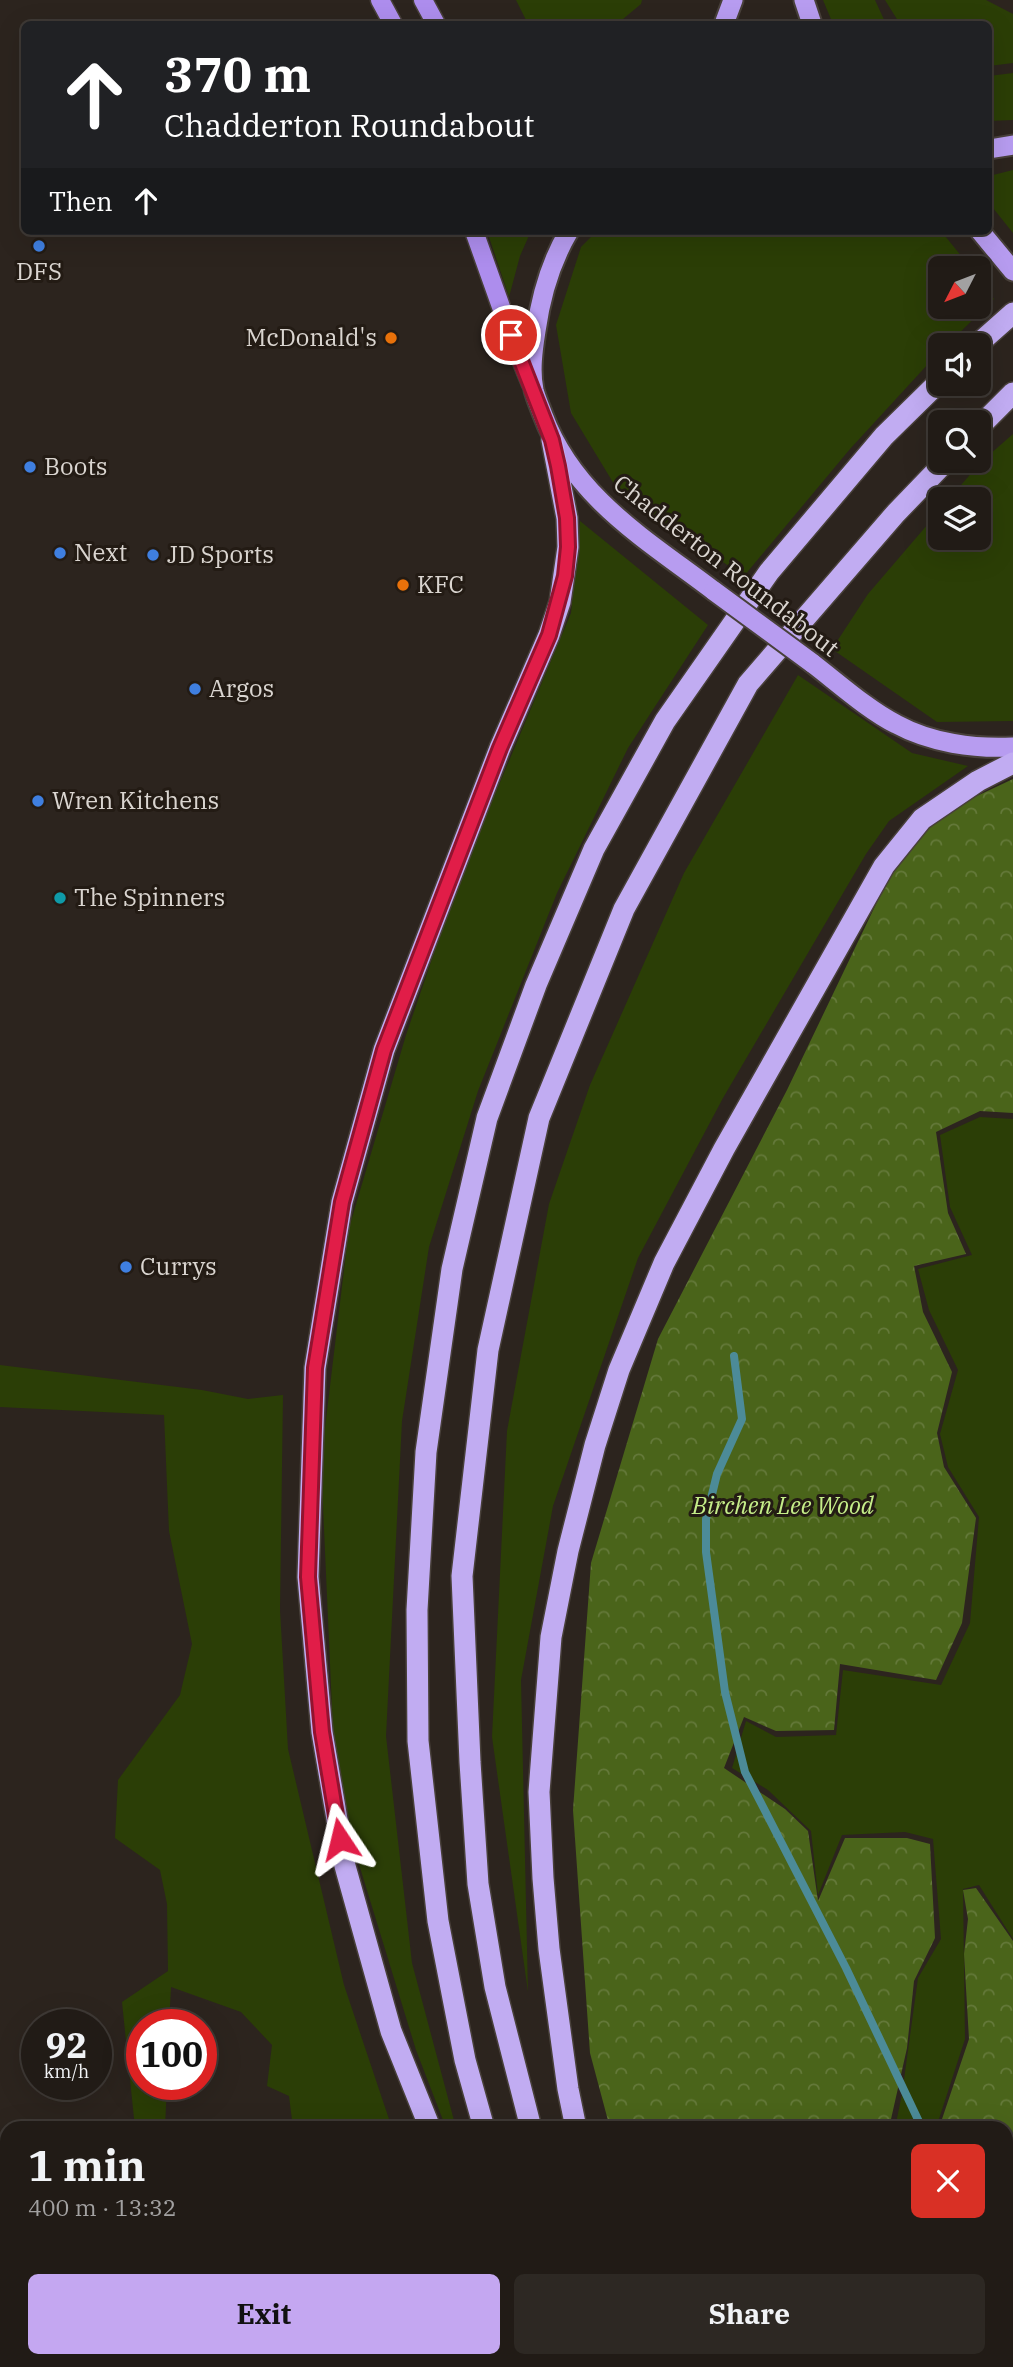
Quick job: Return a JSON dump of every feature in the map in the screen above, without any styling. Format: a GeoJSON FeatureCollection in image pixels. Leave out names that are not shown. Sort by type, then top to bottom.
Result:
{"type":"FeatureCollection","features":[{"type":"Feature","properties":{"kind":"highway"},"geometry":{"type":"LineString","coordinates":[[725,21],[733,0]]}},
{"type":"Feature","properties":{"kind":"highway"},"geometry":{"type":"LineString","coordinates":[[804,0],[811,21]]}},
{"type":"Feature","properties":{"kind":"highway"},"geometry":{"type":"LineString","coordinates":[[992,148],[1013,145]]}},
{"type":"Feature","properties":{"kind":"highway","name":"Chadderton Roundabout"},"geometry":{"type":"LineString","coordinates":[[567,235],[550,268],[538,314],[532,366],[534,391],[552,440],[585,487],[602,505],[893,723],[916,734],[957,744],[1013,747]]}},
{"type":"Feature","properties":{"kind":"highway"},"geometry":{"type":"LineString","coordinates":[[982,235],[1013,270]]}},
{"type":"Feature","properties":{"kind":"highway"},"geometry":{"type":"LineString","coordinates":[[990,333],[1013,313]]}},
{"type":"Feature","properties":{"kind":"highway"},"geometry":{"type":"LineString","coordinates":[[482,2121],[465,2060],[438,1921],[418,1741],[416,1609],[426,1452],[450,1282],[487,1118],[536,985],[594,849],[665,721],[769,572],[884,436],[928,393]]}},
{"type":"Feature","properties":{"kind":"highway"},"geometry":{"type":"LineString","coordinates":[[991,415],[1013,393]]}},
{"type":"Feature","properties":{"kind":"highway"},"geometry":{"type":"LineString","coordinates":[[427,2121],[391,2032],[345,1866],[322,1732],[308,1577],[315,1368],[342,1202],[384,1050],[500,748],[549,635],[560,602],[566,567],[568,528],[552,440]]}},
{"type":"Feature","properties":{"kind":"highway"},"geometry":{"type":"LineString","coordinates":[[529,2121],[495,1987],[478,1884],[462,1576],[488,1350],[539,1118],[624,909],[748,684],[896,513],[934,473]]}},
{"type":"Feature","properties":{"kind":"highway"},"geometry":{"type":"LineString","coordinates":[[575,2121],[549,1949],[539,1792],[551,1637],[568,1551],[599,1432],[619,1370],[664,1264],[724,1149],[884,866],[922,819],[978,781],[1013,763]]}},
{"type":"Feature","properties":{"kind":"main road"},"geometry":{"type":"LineString","coordinates":[[380,0],[391,21]]}},
{"type":"Feature","properties":{"kind":"main road"},"geometry":{"type":"LineString","coordinates":[[423,0],[434,21]]}},
{"type":"Feature","properties":{"kind":"main road"},"geometry":{"type":"LineString","coordinates":[[475,235],[534,391]]}},
{"type":"Feature","properties":{"kind":"green space"},"geometry":{"type":"Polygon","coordinates":[[[516,0],[642,0],[641,4],[621,21],[526,21],[516,0]]]}},
{"type":"Feature","properties":{"kind":"green space"},"geometry":{"type":"Polygon","coordinates":[[[823,0],[875,0],[885,21],[832,21],[823,0]]]}},
{"type":"Feature","properties":{"kind":"green space"},"geometry":{"type":"Polygon","coordinates":[[[885,0],[986,0],[1013,14],[1013,63],[992,66],[992,21],[898,21],[885,0]]]}},
{"type":"Feature","properties":{"kind":"green space"},"geometry":{"type":"Polygon","coordinates":[[[1013,73],[1013,120],[992,121],[992,76],[1013,73]]]}},
{"type":"Feature","properties":{"kind":"green space"},"geometry":{"type":"Polygon","coordinates":[[[1013,170],[1013,233],[992,207],[992,175],[1013,170]]]}},
{"type":"Feature","properties":{"kind":"green space"},"geometry":{"type":"Polygon","coordinates":[[[488,235],[529,235],[520,256],[509,297],[488,235]]]}},
{"type":"Feature","properties":{"kind":"green space"},"geometry":{"type":"Polygon","coordinates":[[[593,235],[944,235],[961,256],[928,256],[928,319],[974,319],[959,333],[928,333],[928,364],[850,449],[744,576],[620,494],[571,413],[556,325],[581,247],[593,235]]]}},
{"type":"Feature","properties":{"kind":"green space"},"geometry":{"type":"Polygon","coordinates":[[[1013,434],[1013,721],[937,722],[832,649],[868,594],[928,524],[928,550],[991,550],[991,487],[959,487],[971,473],[991,473],[991,453],[1013,434]]]}},
{"type":"Feature","properties":{"kind":"green space"},"geometry":{"type":"Polygon","coordinates":[[[580,521],[708,625],[628,748],[557,893],[478,1091],[429,1247],[402,1421],[386,1736],[412,1963],[454,2121],[443,2121],[416,2050],[354,1848],[333,1731],[321,1461],[349,1228],[406,1035],[459,880],[571,613],[580,521]]]}},
{"type":"Feature","properties":{"kind":"green space"},"geometry":{"type":"Polygon","coordinates":[[[798,675],[912,753],[968,766],[889,821],[866,854],[723,1098],[638,1258],[553,1506],[521,1680],[528,1992],[492,1737],[507,1431],[549,1204],[590,1085],[684,873],[798,675]]]}},
{"type":"Feature","properties":{"kind":"green space","name":"Birchen Lee Wood"},"geometry":{"type":"Polygon","coordinates":[[[1013,779],[1013,1113],[980,1111],[936,1132],[948,1213],[966,1254],[914,1266],[923,1312],[952,1372],[937,1433],[944,1467],[976,1518],[962,1623],[936,1680],[840,1664],[834,1730],[776,1731],[744,1717],[724,1768],[785,1809],[808,1831],[818,1901],[845,1838],[907,1838],[930,1844],[935,1938],[914,1981],[907,2048],[891,2121],[608,2121],[590,2053],[573,1810],[591,1563],[658,1339],[787,1090],[900,854],[947,810],[1013,779]]]}},
{"type":"Feature","properties":{"kind":"green space"},"geometry":{"type":"Polygon","coordinates":[[[980,1117],[1013,1119],[1013,1939],[979,1885],[963,1889],[965,2039],[938,2121],[896,2121],[918,1978],[941,1939],[933,1839],[905,1832],[842,1835],[818,1895],[811,1831],[768,1790],[732,1768],[746,1721],[776,1737],[836,1735],[843,1670],[941,1685],[970,1623],[979,1517],[948,1467],[940,1434],[958,1370],[929,1310],[918,1269],[972,1255],[950,1207],[940,1135],[980,1117]]]}},
{"type":"Feature","properties":{"kind":"green space"},"geometry":{"type":"Polygon","coordinates":[[[0,1365],[202,1390],[248,1399],[283,1395],[280,1610],[288,1749],[344,1985],[390,2121],[292,2121],[289,2096],[267,2086],[272,2045],[241,2012],[171,1987],[170,2009],[126,2009],[126,2041],[122,2002],[168,1971],[167,1904],[160,1870],[115,1838],[118,1780],[180,1695],[192,1644],[169,1531],[164,1415],[0,1407],[0,1365]]]}},
{"type":"Feature","properties":{"kind":"green space"},"geometry":{"type":"Polygon","coordinates":[[[976,1888],[1013,1941],[1013,2121],[941,2121],[969,2039],[964,1954],[968,1919],[963,1890],[976,1888]]]}},
{"type":"Feature","properties":{"kind":"green space"},"geometry":{"type":"Polygon","coordinates":[[[132,2100],[166,2100],[165,2121],[134,2121],[132,2100]]]}},
{"type":"Feature","properties":{"kind":"waterway"},"geometry":{"type":"LineString","coordinates":[[734,1356],[742,1419],[717,1474],[706,1519],[706,1552],[725,1692],[745,1772],[846,1968],[919,2121]]}},
{"type":"Feature","properties":{"kind":"place","name":"DFS"},"geometry":{"type":"Point","coordinates":[39,246]}},
{"type":"Feature","properties":{"kind":"place","name":"McDonald's"},"geometry":{"type":"Point","coordinates":[391,338]}},
{"type":"Feature","properties":{"kind":"place","name":"Boots"},"geometry":{"type":"Point","coordinates":[30,467]}},
{"type":"Feature","properties":{"kind":"place","name":"Next"},"geometry":{"type":"Point","coordinates":[60,553]}},
{"type":"Feature","properties":{"kind":"place","name":"JD Sports"},"geometry":{"type":"Point","coordinates":[153,555]}},
{"type":"Feature","properties":{"kind":"place","name":"KFC"},"geometry":{"type":"Point","coordinates":[403,585]}},
{"type":"Feature","properties":{"kind":"place","name":"Argos"},"geometry":{"type":"Point","coordinates":[195,689]}},
{"type":"Feature","properties":{"kind":"place","name":"Wren Kitchens"},"geometry":{"type":"Point","coordinates":[38,801]}},
{"type":"Feature","properties":{"kind":"place","name":"The Spinners"},"geometry":{"type":"Point","coordinates":[60,898]}},
{"type":"Feature","properties":{"kind":"place","name":"Currys"},"geometry":{"type":"Point","coordinates":[126,1267]}},
{"type":"Feature","properties":{"kind":"route"},"geometry":{"type":"LineString","coordinates":[[340,1839],[322,1732],[308,1577],[315,1368],[342,1202],[384,1050],[500,748],[549,635],[565,576],[567,518],[558,466],[552,440],[511,335]]}}]}
